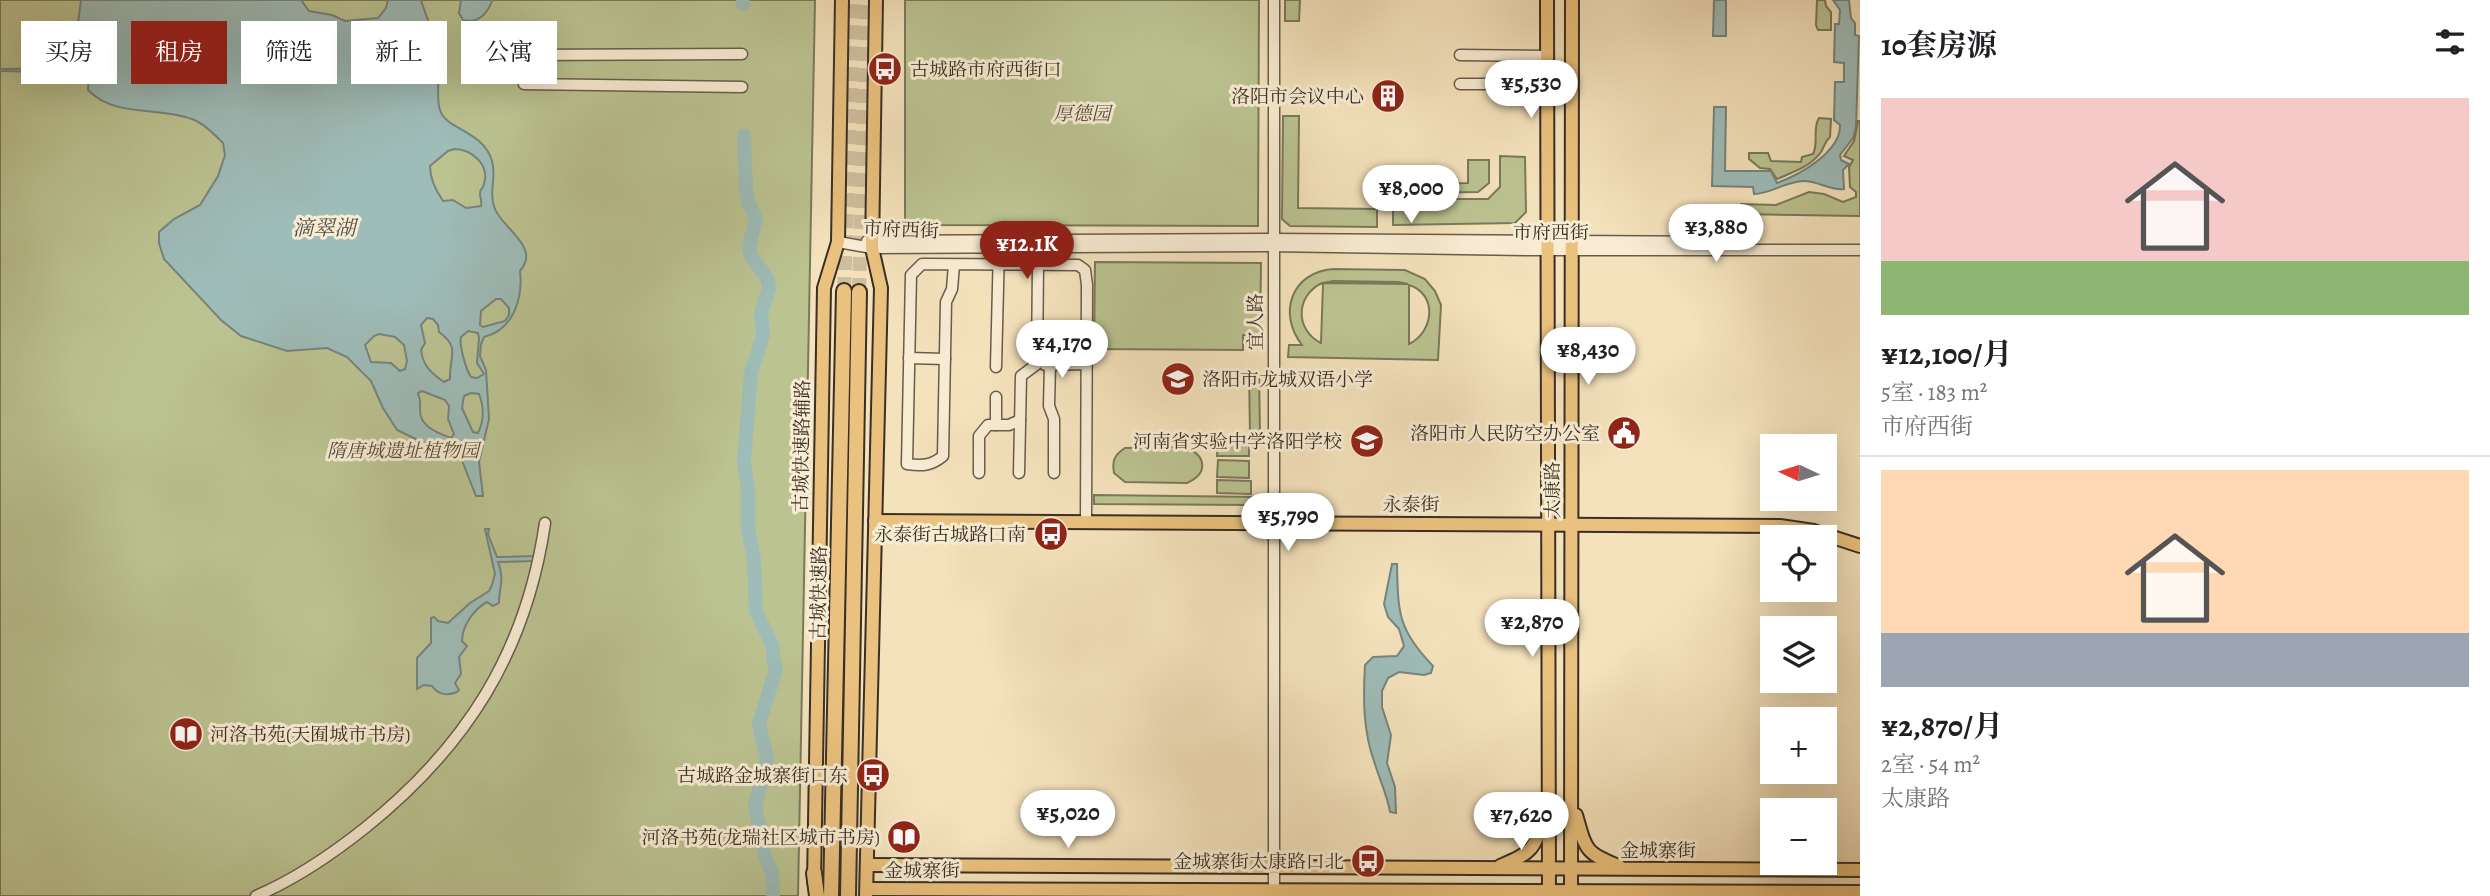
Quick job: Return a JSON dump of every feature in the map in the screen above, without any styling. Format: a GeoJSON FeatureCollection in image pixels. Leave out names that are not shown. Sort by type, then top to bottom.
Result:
{"type":"FeatureCollection","features":[{"type":"Feature","properties":{"kind":"highway","name":"古城快速路"},"geometry":{"type":"LineString","coordinates":[[831,896],[844,291]]}},
{"type":"Feature","properties":{"kind":"highway","name":"古城快速路"},"geometry":{"type":"LineString","coordinates":[[848,896],[859,292]]}},
{"type":"Feature","properties":{"kind":"highway"},"geometry":{"type":"LineString","coordinates":[[814,873],[815,896]]}},
{"type":"Feature","properties":{"kind":"main road","name":"古城快速路辅路"},"geometry":{"type":"LineString","coordinates":[[814,873],[824,288],[838,242],[842,0]]}},
{"type":"Feature","properties":{"kind":"main road"},"geometry":{"type":"LineString","coordinates":[[867,892],[881,288],[872,245],[876,0]]}},
{"type":"Feature","properties":{"kind":"main road","name":"太康路"},"geometry":{"type":"LineString","coordinates":[[1548,0],[1549,894]]}},
{"type":"Feature","properties":{"kind":"main road","name":"太康路"},"geometry":{"type":"LineString","coordinates":[[1571,894],[1572,0]]}},
{"type":"Feature","properties":{"kind":"main road","name":"永泰街"},"geometry":{"type":"LineString","coordinates":[[875,520],[1571,521],[1780,518],[1816,523],[1860,539]]}},
{"type":"Feature","properties":{"kind":"main road","name":"永泰街"},"geometry":{"type":"LineString","coordinates":[[1571,521],[1780,526],[1814,531],[1860,546]]}},
{"type":"Feature","properties":{"kind":"main road"},"geometry":{"type":"LineString","coordinates":[[1497,869],[1531,850],[1538,838],[1549,800]]}},
{"type":"Feature","properties":{"kind":"main road"},"geometry":{"type":"LineString","coordinates":[[1572,800],[1588,851],[1626,869]]}},
{"type":"Feature","properties":{"kind":"main road"},"geometry":{"type":"LineString","coordinates":[[1549,832],[1555,837],[1564,837],[1572,832]]}},
{"type":"Feature","properties":{"kind":"main road","name":"金城寨街"},"geometry":{"type":"LineString","coordinates":[[867,865],[1860,870]]}},
{"type":"Feature","properties":{"kind":"main road"},"geometry":{"type":"LineString","coordinates":[[1497,869],[1509,876],[1507,887],[1498,893]]}},
{"type":"Feature","properties":{"kind":"main road"},"geometry":{"type":"LineString","coordinates":[[1621,894],[1611,882],[1612,877],[1616,872],[1626,869]]}},
{"type":"Feature","properties":{"kind":"main road","name":"金城寨街"},"geometry":{"type":"LineString","coordinates":[[867,892],[1860,892]]}},
{"type":"Feature","properties":{"kind":"street","name":"宜人路"},"geometry":{"type":"LineString","coordinates":[[1268,0],[1271,894]]}},
{"type":"Feature","properties":{"kind":"street","name":"宜人路"},"geometry":{"type":"LineString","coordinates":[[1270,242],[1274,0]]}},
{"type":"Feature","properties":{"kind":"street"},"geometry":{"type":"LineString","coordinates":[[557,55],[742,54]]}},
{"type":"Feature","properties":{"kind":"street"},"geometry":{"type":"LineString","coordinates":[[1460,55],[1548,56]]}},
{"type":"Feature","properties":{"kind":"street"},"geometry":{"type":"LineString","coordinates":[[524,84],[742,87]]}},
{"type":"Feature","properties":{"kind":"street"},"geometry":{"type":"LineString","coordinates":[[1461,84],[1548,84]]}},
{"type":"Feature","properties":{"kind":"street","name":"市府西街"},"geometry":{"type":"LineString","coordinates":[[838,242],[999,247],[1270,242]]}},
{"type":"Feature","properties":{"kind":"street","name":"市府西街"},"geometry":{"type":"LineString","coordinates":[[872,245],[1270,242],[1549,245],[1860,243]]}},
{"type":"Feature","properties":{"kind":"street","name":"市府西街"},"geometry":{"type":"LineString","coordinates":[[1572,244],[1860,250]]}},
{"type":"Feature","properties":{"kind":"street"},"geometry":{"type":"LineString","coordinates":[[996,367],[999,247]]}},
{"type":"Feature","properties":{"kind":"street"},"geometry":{"type":"LineString","coordinates":[[954,265],[953,289],[946,302],[943,456],[934,464],[907,464],[911,275],[922,264],[1078,265],[1085,270],[1087,285],[1086,520]]}},
{"type":"Feature","properties":{"kind":"street"},"geometry":{"type":"LineString","coordinates":[[1037,364],[1038,265]]}},
{"type":"Feature","properties":{"kind":"street"},"geometry":{"type":"LineString","coordinates":[[909,358],[945,359]]}},
{"type":"Feature","properties":{"kind":"street"},"geometry":{"type":"LineString","coordinates":[[1019,473],[1021,376],[1037,364],[1087,364]]}},
{"type":"Feature","properties":{"kind":"street"},"geometry":{"type":"LineString","coordinates":[[1050,365],[1049,406],[1054,419],[1054,473]]}},
{"type":"Feature","properties":{"kind":"street"},"geometry":{"type":"LineString","coordinates":[[996,397],[996,425]]}},
{"type":"Feature","properties":{"kind":"street"},"geometry":{"type":"LineString","coordinates":[[979,474],[979,436],[988,425],[1009,425],[1020,420]]}},
{"type":"Feature","properties":{"kind":"street"},"geometry":{"type":"LineString","coordinates":[[256,896],[282,885],[351,839],[417,783],[461,732],[501,667],[524,615],[539,564],[545,523]]}},
{"type":"Feature","properties":{"kind":"green space","name":"隋唐城遗址植物园"},"geometry":{"type":"Polygon","coordinates":[[[0,0],[815,0],[798,896],[0,896],[0,0]]]}},
{"type":"Feature","properties":{"kind":"green space","name":"厚德园"},"geometry":{"type":"Polygon","coordinates":[[[905,0],[1259,0],[1258,226],[905,225],[905,0]]]}},
{"type":"Feature","properties":{"kind":"green space"},"geometry":{"type":"Polygon","coordinates":[[[1285,0],[1300,0],[1299,21],[1285,21],[1285,0]]]}},
{"type":"Feature","properties":{"kind":"green space"},"geometry":{"type":"Polygon","coordinates":[[[1817,0],[1825,0],[1831,12],[1831,30],[1818,30],[1817,0]]]}},
{"type":"Feature","properties":{"kind":"green space"},"geometry":{"type":"Polygon","coordinates":[[[1283,116],[1299,116],[1298,208],[1377,209],[1377,227],[1290,226],[1282,219],[1283,116]]]}},
{"type":"Feature","properties":{"kind":"green space"},"geometry":{"type":"Polygon","coordinates":[[[1819,118],[1831,119],[1830,137],[1817,157],[1806,165],[1777,179],[1770,169],[1760,168],[1749,159],[1749,153],[1768,153],[1771,161],[1801,162],[1802,157],[1813,154],[1819,118]]]}},
{"type":"Feature","properties":{"kind":"green space"},"geometry":{"type":"Polygon","coordinates":[[[1858,121],[1860,216],[1740,214],[1741,204],[1776,205],[1809,192],[1824,194],[1843,202],[1856,197],[1856,192],[1850,187],[1849,167],[1853,160],[1844,156],[1854,141],[1858,121]]]}},
{"type":"Feature","properties":{"kind":"green space"},"geometry":{"type":"Polygon","coordinates":[[[1500,156],[1525,157],[1526,212],[1515,223],[1393,225],[1393,199],[1488,199],[1500,187],[1500,156]]]}},
{"type":"Feature","properties":{"kind":"green space"},"geometry":{"type":"Polygon","coordinates":[[[1468,160],[1489,160],[1489,183],[1478,192],[1411,193],[1411,184],[1468,183],[1468,160]]]}},
{"type":"Feature","properties":{"kind":"green space"},"geometry":{"type":"Polygon","coordinates":[[[1095,262],[1261,263],[1260,335],[1243,335],[1243,350],[1094,349],[1095,262]]]}},
{"type":"Feature","properties":{"kind":"green space"},"geometry":{"type":"Polygon","coordinates":[[[1333,269],[1405,270],[1425,279],[1435,291],[1441,305],[1438,360],[1288,357],[1289,345],[1302,345],[1294,333],[1291,320],[1293,296],[1307,278],[1333,269]],[[1398,282],[1323,283],[1408,284],[1398,282]],[[1323,284],[1313,289],[1303,304],[1303,322],[1312,337],[1321,343],[1323,284]],[[1409,285],[1409,344],[1424,331],[1429,313],[1425,296],[1409,285]]]}},
{"type":"Feature","properties":{"kind":"green space"},"geometry":{"type":"Polygon","coordinates":[[[1249,372],[1259,372],[1260,434],[1250,434],[1249,372]]]}},
{"type":"Feature","properties":{"kind":"green space"},"geometry":{"type":"Polygon","coordinates":[[[1218,439],[1249,439],[1249,456],[1217,456],[1218,439]]]}},
{"type":"Feature","properties":{"kind":"green space"},"geometry":{"type":"Polygon","coordinates":[[[1186,447],[1198,455],[1202,465],[1199,474],[1187,483],[1125,482],[1114,473],[1115,459],[1125,448],[1186,447]]]}},
{"type":"Feature","properties":{"kind":"green space"},"geometry":{"type":"Polygon","coordinates":[[[1218,460],[1249,461],[1249,478],[1217,477],[1218,460]]]}},
{"type":"Feature","properties":{"kind":"green space"},"geometry":{"type":"Polygon","coordinates":[[[1217,480],[1251,481],[1251,494],[1217,493],[1217,480]]]}},
{"type":"Feature","properties":{"kind":"green space"},"geometry":{"type":"Polygon","coordinates":[[[1094,495],[1261,497],[1251,505],[1094,504],[1094,495]]]}},
{"type":"Feature","properties":{"kind":"water","name":"滴翠湖"},"geometry":{"type":"Polygon","coordinates":[[[81,0],[301,0],[309,11],[332,15],[345,21],[378,18],[386,8],[388,0],[421,0],[428,21],[351,21],[351,84],[438,84],[440,110],[444,117],[481,143],[487,151],[493,167],[492,197],[495,209],[518,238],[526,254],[520,271],[520,291],[514,311],[503,327],[484,337],[481,344],[480,356],[486,370],[489,419],[479,462],[483,496],[476,496],[459,453],[422,442],[397,430],[371,381],[347,357],[327,348],[287,351],[241,336],[221,320],[164,259],[159,232],[174,219],[200,205],[218,176],[225,155],[223,143],[192,119],[111,105],[88,90],[88,84],[117,84],[117,21],[78,21],[81,0]],[[454,149],[430,166],[438,193],[443,201],[453,200],[466,208],[481,206],[480,192],[485,177],[482,164],[473,155],[454,149]],[[496,299],[481,311],[480,325],[483,327],[505,321],[509,315],[509,308],[501,299],[496,299]],[[427,318],[421,325],[425,343],[421,350],[424,360],[428,369],[444,382],[450,379],[450,343],[439,332],[433,319],[427,318]],[[468,331],[461,337],[463,357],[469,374],[477,378],[484,374],[477,363],[478,333],[468,331]],[[379,334],[365,345],[371,362],[391,363],[400,371],[405,369],[407,361],[404,345],[395,337],[379,334]],[[422,391],[418,393],[421,415],[426,425],[451,438],[454,434],[448,419],[449,406],[445,400],[422,391]],[[479,394],[464,396],[462,408],[473,432],[478,433],[483,414],[479,394]]]}},
{"type":"Feature","properties":{"kind":"water"},"geometry":{"type":"Polygon","coordinates":[[[461,0],[492,0],[482,17],[474,21],[463,20],[459,13],[461,0]]]}},
{"type":"Feature","properties":{"kind":"water"},"geometry":{"type":"Polygon","coordinates":[[[1714,0],[1726,0],[1726,36],[1713,36],[1714,0]]]}},
{"type":"Feature","properties":{"kind":"water"},"geometry":{"type":"Polygon","coordinates":[[[1833,0],[1849,0],[1855,35],[1859,36],[1856,127],[1853,138],[1840,155],[1841,160],[1849,164],[1843,170],[1844,189],[1804,181],[1754,194],[1753,187],[1712,186],[1714,107],[1726,107],[1725,171],[1771,171],[1777,183],[1807,168],[1834,144],[1840,125],[1834,120],[1835,82],[1844,82],[1844,63],[1834,62],[1835,24],[1839,24],[1840,10],[1833,0]]]}},
{"type":"Feature","properties":{"kind":"water"},"geometry":{"type":"Polygon","coordinates":[[[21,69],[21,72],[0,71],[21,69]]]}},
{"type":"Feature","properties":{"kind":"water"},"geometry":{"type":"Polygon","coordinates":[[[485,529],[489,529],[488,534],[497,557],[537,556],[536,561],[498,562],[501,578],[499,603],[493,606],[487,602],[482,605],[466,624],[462,641],[467,646],[459,657],[461,674],[455,683],[459,690],[447,694],[440,693],[432,686],[424,685],[417,689],[417,658],[431,643],[431,618],[448,623],[470,603],[489,591],[492,585],[495,574],[485,529]]]}},
{"type":"Feature","properties":{"kind":"water"},"geometry":{"type":"Polygon","coordinates":[[[1392,564],[1397,564],[1398,596],[1406,631],[1433,666],[1431,673],[1424,675],[1399,672],[1388,678],[1382,691],[1382,707],[1391,735],[1387,763],[1395,787],[1396,813],[1390,812],[1371,752],[1364,703],[1365,665],[1373,657],[1397,656],[1404,646],[1399,629],[1388,617],[1384,604],[1392,564]]]}},
{"type":"Feature","properties":{"kind":"waterway"},"geometry":{"type":"LineString","coordinates":[[744,136],[748,202],[756,219],[749,246],[751,256],[767,278],[769,288],[761,314],[763,335],[751,373],[744,461],[748,491],[748,529],[754,559],[756,611],[773,647],[776,669],[759,724],[767,759],[755,805],[765,857],[772,873],[773,896]]}},
{"type":"Feature","properties":{"kind":"tunnel"},"geometry":{"type":"LineString","coordinates":[[844,291],[854,0]]}},
{"type":"Feature","properties":{"kind":"tunnel"},"geometry":{"type":"LineString","coordinates":[[859,292],[866,0]]}},
{"type":"Feature","properties":{"kind":"place","name":"古城路市府西街口"},"geometry":{"type":"Point","coordinates":[885,69]}},
{"type":"Feature","properties":{"kind":"place","name":"洛阳市会议中心"},"geometry":{"type":"Point","coordinates":[1388,96]}},
{"type":"Feature","properties":{"kind":"place","name":"洛阳市龙城双语小学"},"geometry":{"type":"Point","coordinates":[1178,379]}},
{"type":"Feature","properties":{"kind":"place","name":"洛阳市人民防空办公室"},"geometry":{"type":"Point","coordinates":[1624,433]}},
{"type":"Feature","properties":{"kind":"place","name":"河南省实验中学洛阳学校"},"geometry":{"type":"Point","coordinates":[1367,441]}},
{"type":"Feature","properties":{"kind":"place","name":"永泰街古城路口南"},"geometry":{"type":"Point","coordinates":[1051,534]}},
{"type":"Feature","properties":{"kind":"place","name":"河洛书苑(天囿城市书房)"},"geometry":{"type":"Point","coordinates":[186,734]}},
{"type":"Feature","properties":{"kind":"place","name":"古城路金城寨街口东"},"geometry":{"type":"Point","coordinates":[873,775]}},
{"type":"Feature","properties":{"kind":"place","name":"河洛书苑(龙瑞社区城市书房)"},"geometry":{"type":"Point","coordinates":[904,837]}},
{"type":"Feature","properties":{"kind":"place","name":"金城寨街太康路口北"},"geometry":{"type":"Point","coordinates":[1368,861]}}]}
